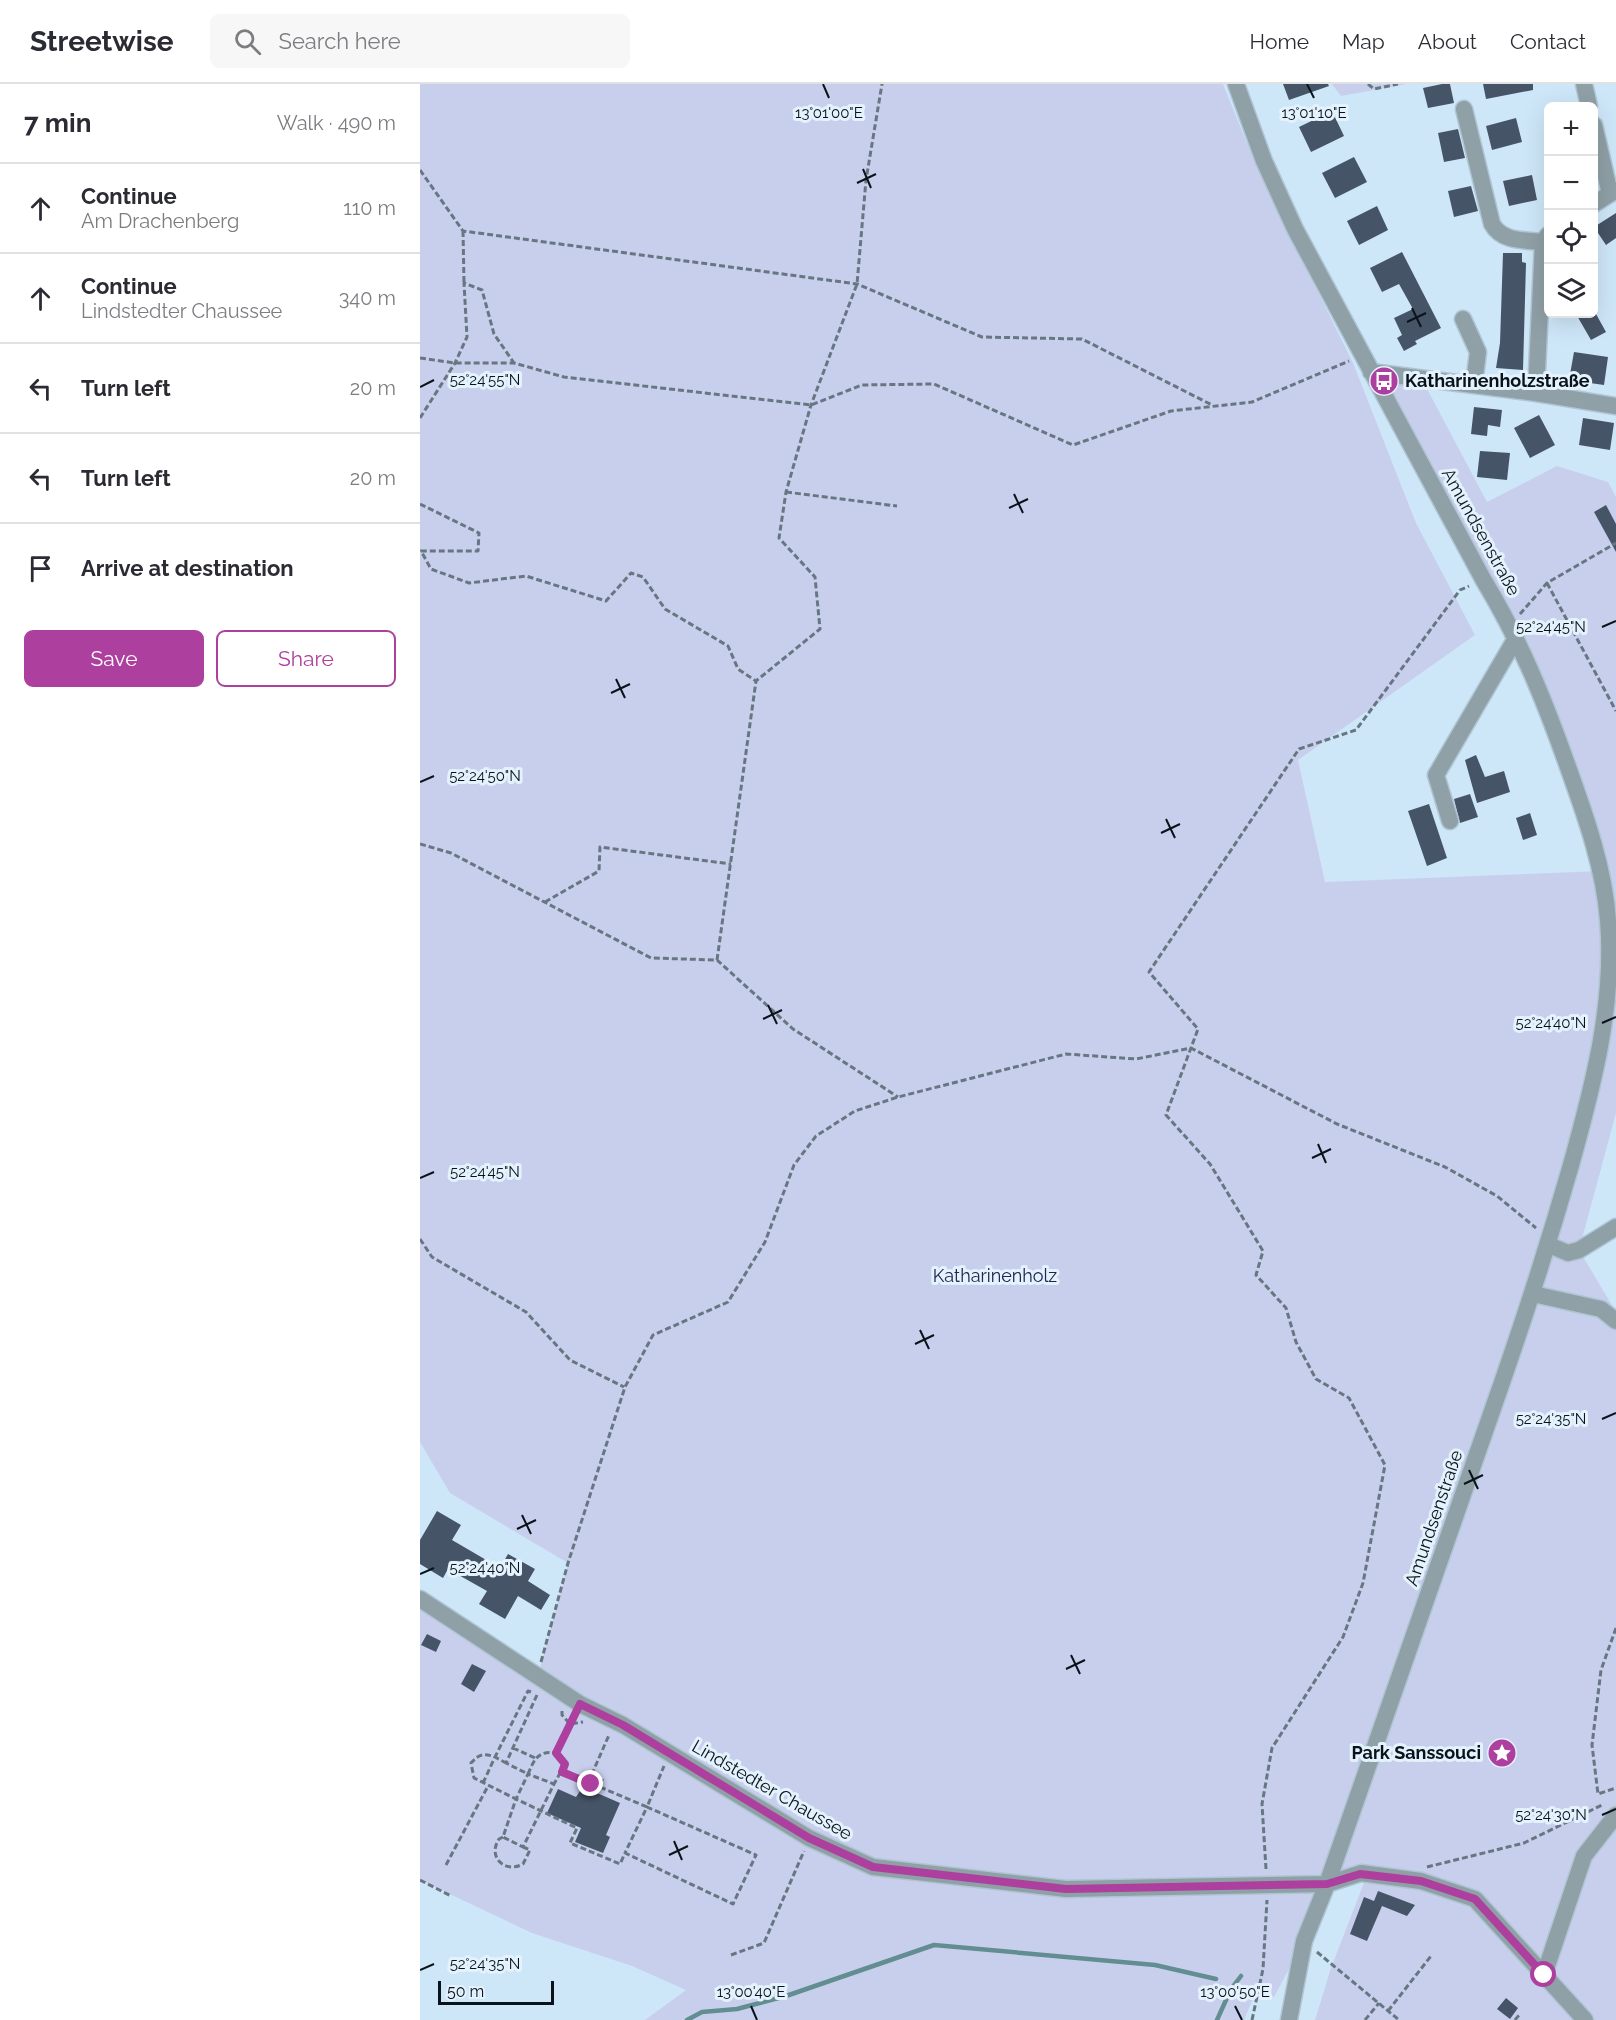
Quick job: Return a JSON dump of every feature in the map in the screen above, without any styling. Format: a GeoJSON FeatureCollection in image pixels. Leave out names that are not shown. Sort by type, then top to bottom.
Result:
{"type":"FeatureCollection","features":[{"type":"Feature","properties":{"kind":"street","name":"Amundsenstraße"},"geometry":{"type":"LineString","coordinates":[[1236,84],[1264,161],[1295,229],[1483,579],[1514,632],[1537,680],[1574,783],[1601,871],[1608,941],[1610,1025],[1550,1241],[1327,1884],[1304,1941],[1288,2020]]}},
{"type":"Feature","properties":{"kind":"street"},"geometry":{"type":"LineString","coordinates":[[1584,84],[1588,102]]}},
{"type":"Feature","properties":{"kind":"street"},"geometry":{"type":"LineString","coordinates":[[1464,109],[1492,224],[1496,232],[1504,237],[1544,239]]}},
{"type":"Feature","properties":{"kind":"street"},"geometry":{"type":"LineString","coordinates":[[1598,142],[1613,192],[1598,201]]}},
{"type":"Feature","properties":{"kind":"street"},"geometry":{"type":"LineString","coordinates":[[1536,393],[1544,264]]}},
{"type":"Feature","properties":{"kind":"street"},"geometry":{"type":"LineString","coordinates":[[1463,320],[1478,352],[1474,384]]}},
{"type":"Feature","properties":{"kind":"street"},"geometry":{"type":"LineString","coordinates":[[1371,372],[1474,384],[1616,406]]}},
{"type":"Feature","properties":{"kind":"street"},"geometry":{"type":"LineString","coordinates":[[1450,821],[1436,775],[1514,632]]}},
{"type":"Feature","properties":{"kind":"street"},"geometry":{"type":"LineString","coordinates":[[1550,1241],[1568,1253],[1579,1250],[1616,1227]]}},
{"type":"Feature","properties":{"kind":"street"},"geometry":{"type":"LineString","coordinates":[[1533,1294],[1601,1309],[1616,1321]]}},
{"type":"Feature","properties":{"kind":"street","name":"Lindstedter Chaussee"},"geometry":{"type":"LineString","coordinates":[[420,1599],[580,1704],[623,1725],[809,1838],[873,1867],[1066,1889],[1327,1884],[1360,1874],[1421,1881],[1475,1899],[1586,2020]]}},
{"type":"Feature","properties":{"kind":"street"},"geometry":{"type":"LineString","coordinates":[[1544,1975],[1584,1856],[1611,1809]]}},
{"type":"Feature","properties":{"kind":"path"},"geometry":{"type":"LineString","coordinates":[[717,960],[756,681],[820,629],[815,577],[779,538],[786,492],[812,405],[857,284],[866,180],[882,84]]}},
{"type":"Feature","properties":{"kind":"path"},"geometry":{"type":"LineString","coordinates":[[1368,84],[1374,89],[1398,84]]}},
{"type":"Feature","properties":{"kind":"path"},"geometry":{"type":"LineString","coordinates":[[420,170],[463,231],[467,337],[455,363],[420,418]]}},
{"type":"Feature","properties":{"kind":"path"},"geometry":{"type":"LineString","coordinates":[[463,231],[857,284],[982,338],[1082,339],[1214,406]]}},
{"type":"Feature","properties":{"kind":"path"},"geometry":{"type":"LineString","coordinates":[[464,284],[482,290],[494,334],[514,363]]}},
{"type":"Feature","properties":{"kind":"path"},"geometry":{"type":"LineString","coordinates":[[420,358],[455,363],[514,363],[564,377],[812,405],[862,385],[934,384],[1072,445],[1172,411],[1252,402],[1362,355]]}},
{"type":"Feature","properties":{"kind":"path"},"geometry":{"type":"LineString","coordinates":[[786,492],[897,506]]}},
{"type":"Feature","properties":{"kind":"path"},"geometry":{"type":"LineString","coordinates":[[420,504],[479,533],[478,551],[421,551],[431,569],[469,583],[526,576],[606,601],[630,573],[643,577],[665,609],[728,646],[738,669],[756,681]]}},
{"type":"Feature","properties":{"kind":"path"},"geometry":{"type":"LineString","coordinates":[[1514,632],[1546,583],[1616,543]]}},
{"type":"Feature","properties":{"kind":"path"},"geometry":{"type":"LineString","coordinates":[[1252,2020],[1263,1969],[1267,1885],[1262,1804],[1272,1748],[1343,1637],[1363,1583],[1385,1465],[1349,1398],[1316,1380],[1296,1342],[1286,1308],[1256,1275],[1263,1251],[1210,1164],[1166,1115],[1198,1029],[1149,972],[1299,749],[1356,730],[1460,590],[1483,579]]}},
{"type":"Feature","properties":{"kind":"path"},"geometry":{"type":"LineString","coordinates":[[1546,583],[1616,711]]}},
{"type":"Feature","properties":{"kind":"path"},"geometry":{"type":"LineString","coordinates":[[420,844],[451,853],[651,958],[717,960],[793,1029],[898,1097]]}},
{"type":"Feature","properties":{"kind":"path"},"geometry":{"type":"LineString","coordinates":[[545,902],[599,871],[600,847],[731,864]]}},
{"type":"Feature","properties":{"kind":"path"},"geometry":{"type":"LineString","coordinates":[[538,1676],[568,1563],[625,1387],[653,1335],[728,1302],[765,1242],[794,1165],[816,1136],[855,1111],[898,1097],[1066,1054],[1136,1059],[1191,1048],[1337,1124],[1445,1167],[1497,1196],[1550,1241]]}},
{"type":"Feature","properties":{"kind":"path"},"geometry":{"type":"LineString","coordinates":[[420,1239],[432,1257],[526,1312],[570,1360],[625,1387]]}},
{"type":"Feature","properties":{"kind":"path"},"geometry":{"type":"LineString","coordinates":[[1616,1628],[1601,1670],[1592,1745],[1598,1794],[1616,1788]]}},
{"type":"Feature","properties":{"kind":"path"},"geometry":{"type":"LineString","coordinates":[[483,1783],[528,1691],[538,1696],[506,1763]]}},
{"type":"Feature","properties":{"kind":"path"},"geometry":{"type":"LineString","coordinates":[[556,1753],[580,1704]]}},
{"type":"Feature","properties":{"kind":"path"},"geometry":{"type":"LineString","coordinates":[[562,1772],[589,1783],[611,1730]]}},
{"type":"Feature","properties":{"kind":"path"},"geometry":{"type":"LineString","coordinates":[[513,1748],[535,1758]]}},
{"type":"Feature","properties":{"kind":"path"},"geometry":{"type":"LineString","coordinates":[[503,1837],[530,1850],[524,1864],[515,1868],[501,1864],[495,1848],[499,1839],[503,1837],[516,1799],[535,1758],[541,1753],[556,1753]]}},
{"type":"Feature","properties":{"kind":"path"},"geometry":{"type":"LineString","coordinates":[[523,1847],[565,1764],[556,1753]]}},
{"type":"Feature","properties":{"kind":"path"},"geometry":{"type":"LineString","coordinates":[[554,1784],[487,1754],[479,1755],[471,1763],[474,1778],[577,1828],[570,1843],[620,1864],[669,1753]]}},
{"type":"Feature","properties":{"kind":"path"},"geometry":{"type":"LineString","coordinates":[[446,1865],[488,1786]]}},
{"type":"Feature","properties":{"kind":"path"},"geometry":{"type":"LineString","coordinates":[[600,1787],[756,1855],[732,1904],[625,1853]]}},
{"type":"Feature","properties":{"kind":"path"},"geometry":{"type":"LineString","coordinates":[[1423,1868],[1524,1843],[1611,1809]]}},
{"type":"Feature","properties":{"kind":"path"},"geometry":{"type":"LineString","coordinates":[[731,1955],[764,1943],[809,1838]]}},
{"type":"Feature","properties":{"kind":"path"},"geometry":{"type":"LineString","coordinates":[[420,1880],[451,1896]]}},
{"type":"Feature","properties":{"kind":"path"},"geometry":{"type":"LineString","coordinates":[[1304,1941],[1399,2020]]}},
{"type":"Feature","properties":{"kind":"path"},"geometry":{"type":"LineString","coordinates":[[1388,2011],[1431,1956]]}},
{"type":"Feature","properties":{"kind":"path"},"geometry":{"type":"LineString","coordinates":[[1365,2020],[1379,2003]]}},
{"type":"Feature","properties":{"kind":"path"},"geometry":{"type":"LineString","coordinates":[[1515,2020],[1520,2014]]}},
{"type":"Feature","properties":{"kind":"green space","name":"Katharinenholz"},"geometry":{"type":"Polygon","coordinates":[[[420,84],[1223,84],[1258,170],[1353,363],[1416,523],[1475,635],[1298,760],[1325,882],[1601,871],[1537,680],[1371,372],[1416,368],[1487,502],[1557,466],[1608,482],[1616,497],[1616,1113],[1579,1250],[1616,1312],[1616,2020],[1315,2020],[1331,1968],[1365,1880],[1327,1884],[1304,1941],[1274,1997],[1255,1994],[1244,2020],[645,2020],[686,1990],[632,1966],[532,1933],[420,1880],[420,1599],[538,1676],[568,1563],[450,1493],[420,1442],[420,84]]]}},
{"type":"Feature","properties":{"kind":"green space"},"geometry":{"type":"Polygon","coordinates":[[[1332,84],[1407,84],[1341,96],[1332,84]]]}},
{"type":"Feature","properties":{"kind":"building"},"geometry":{"type":"Polygon","coordinates":[[[1283,84],[1328,84],[1329,86],[1289,100],[1283,84]]]}},
{"type":"Feature","properties":{"kind":"building"},"geometry":{"type":"Polygon","coordinates":[[[1450,84],[1454,103],[1428,108],[1423,88],[1450,84]]]}},
{"type":"Feature","properties":{"kind":"building"},"geometry":{"type":"Polygon","coordinates":[[[1483,84],[1533,84],[1533,90],[1486,99],[1483,84]]]}},
{"type":"Feature","properties":{"kind":"building"},"geometry":{"type":"Polygon","coordinates":[[[1332,111],[1344,136],[1311,152],[1299,127],[1332,111]]]}},
{"type":"Feature","properties":{"kind":"building"},"geometry":{"type":"Polygon","coordinates":[[[1516,118],[1522,142],[1492,150],[1486,126],[1516,118]]]}},
{"type":"Feature","properties":{"kind":"building"},"geometry":{"type":"Polygon","coordinates":[[[1458,129],[1465,158],[1444,162],[1438,133],[1458,129]]]}},
{"type":"Feature","properties":{"kind":"building"},"geometry":{"type":"Polygon","coordinates":[[[1354,157],[1367,182],[1335,198],[1322,173],[1354,157]]]}},
{"type":"Feature","properties":{"kind":"building"},"geometry":{"type":"Polygon","coordinates":[[[1532,175],[1537,200],[1509,206],[1503,181],[1532,175]]]}},
{"type":"Feature","properties":{"kind":"building"},"geometry":{"type":"Polygon","coordinates":[[[1471,186],[1478,211],[1454,217],[1448,191],[1471,186]]]}},
{"type":"Feature","properties":{"kind":"building"},"geometry":{"type":"Polygon","coordinates":[[[1377,206],[1388,230],[1359,245],[1347,221],[1377,206]]]}},
{"type":"Feature","properties":{"kind":"building"},"geometry":{"type":"Polygon","coordinates":[[[1616,213],[1616,238],[1606,245],[1598,233],[1598,224],[1616,213]]]}},
{"type":"Feature","properties":{"kind":"building"},"geometry":{"type":"Polygon","coordinates":[[[1402,252],[1441,328],[1415,341],[1417,344],[1404,351],[1397,338],[1402,335],[1394,318],[1413,309],[1399,284],[1382,292],[1370,268],[1402,252]]]}},
{"type":"Feature","properties":{"kind":"building"},"geometry":{"type":"Polygon","coordinates":[[[1503,253],[1522,253],[1522,262],[1526,263],[1523,370],[1496,368],[1500,343],[1503,253]]]}},
{"type":"Feature","properties":{"kind":"building"},"geometry":{"type":"Polygon","coordinates":[[[1578,318],[1598,318],[1606,332],[1591,340],[1578,318]]]}},
{"type":"Feature","properties":{"kind":"building"},"geometry":{"type":"Polygon","coordinates":[[[1574,352],[1608,357],[1604,385],[1569,380],[1574,352]]]}},
{"type":"Feature","properties":{"kind":"building"},"geometry":{"type":"Polygon","coordinates":[[[1474,407],[1502,410],[1500,427],[1488,425],[1487,436],[1471,434],[1474,407]]]}},
{"type":"Feature","properties":{"kind":"building"},"geometry":{"type":"Polygon","coordinates":[[[1539,415],[1555,445],[1530,458],[1514,428],[1539,415]]]}},
{"type":"Feature","properties":{"kind":"building"},"geometry":{"type":"Polygon","coordinates":[[[1583,418],[1614,423],[1610,450],[1579,445],[1583,418]]]}},
{"type":"Feature","properties":{"kind":"building"},"geometry":{"type":"Polygon","coordinates":[[[1480,451],[1510,453],[1507,480],[1477,477],[1480,451]]]}},
{"type":"Feature","properties":{"kind":"building"},"geometry":{"type":"Polygon","coordinates":[[[1606,505],[1616,524],[1616,552],[1594,512],[1606,505]]]}},
{"type":"Feature","properties":{"kind":"building"},"geometry":{"type":"Polygon","coordinates":[[[1476,755],[1485,777],[1504,771],[1510,792],[1477,803],[1465,760],[1476,755]]]}},
{"type":"Feature","properties":{"kind":"building"},"geometry":{"type":"Polygon","coordinates":[[[1470,794],[1478,817],[1460,823],[1454,799],[1470,794]]]}},
{"type":"Feature","properties":{"kind":"building"},"geometry":{"type":"Polygon","coordinates":[[[1429,804],[1447,858],[1427,866],[1408,811],[1429,804]]]}},
{"type":"Feature","properties":{"kind":"building"},"geometry":{"type":"Polygon","coordinates":[[[1530,813],[1537,835],[1523,840],[1516,818],[1530,813]]]}},
{"type":"Feature","properties":{"kind":"building"},"geometry":{"type":"Polygon","coordinates":[[[437,1511],[461,1525],[452,1540],[500,1568],[508,1554],[535,1569],[528,1581],[550,1595],[541,1610],[518,1596],[505,1619],[479,1604],[487,1591],[448,1569],[443,1578],[420,1564],[420,1540],[437,1511]]]}},
{"type":"Feature","properties":{"kind":"building"},"geometry":{"type":"Polygon","coordinates":[[[427,1634],[441,1641],[436,1652],[421,1645],[427,1634]]]}},
{"type":"Feature","properties":{"kind":"building"},"geometry":{"type":"Polygon","coordinates":[[[472,1664],[486,1671],[474,1692],[461,1684],[472,1664]]]}},
{"type":"Feature","properties":{"kind":"building"},"geometry":{"type":"Polygon","coordinates":[[[604,1779],[597,1793],[620,1803],[606,1835],[610,1837],[603,1853],[575,1842],[581,1828],[547,1813],[558,1789],[576,1797],[584,1785],[604,1779]]]}},
{"type":"Feature","properties":{"kind":"building"},"geometry":{"type":"Polygon","coordinates":[[[1378,1891],[1415,1905],[1407,1916],[1382,1906],[1367,1941],[1350,1934],[1364,1897],[1374,1901],[1378,1891]]]}},
{"type":"Feature","properties":{"kind":"building"},"geometry":{"type":"Polygon","coordinates":[[[1506,1998],[1518,2008],[1510,2019],[1497,2009],[1506,1998]]]}},
{"type":"Feature","properties":{"kind":"waterway"},"geometry":{"type":"LineString","coordinates":[[687,2020],[702,2012],[737,2009],[786,1996],[934,1945],[1155,1965],[1216,1979]]}},
{"type":"Feature","properties":{"kind":"waterway"},"geometry":{"type":"LineString","coordinates":[[1217,2020],[1231,1989],[1241,1976]]}},
{"type":"Feature","properties":{"kind":"place","name":"Katharinenholzstraße"},"geometry":{"type":"Point","coordinates":[1384,381]}},
{"type":"Feature","properties":{"kind":"place","name":"Park Sanssouci"},"geometry":{"type":"Point","coordinates":[1502,1753]}},
{"type":"Feature","properties":{"kind":"route"},"geometry":{"type":"LineString","coordinates":[[591,1784],[562,1772],[565,1764],[556,1753],[580,1704],[623,1725],[809,1838],[873,1867],[1066,1889],[1327,1884],[1360,1874],[1421,1881],[1475,1899],[1544,1975]]}}]}
